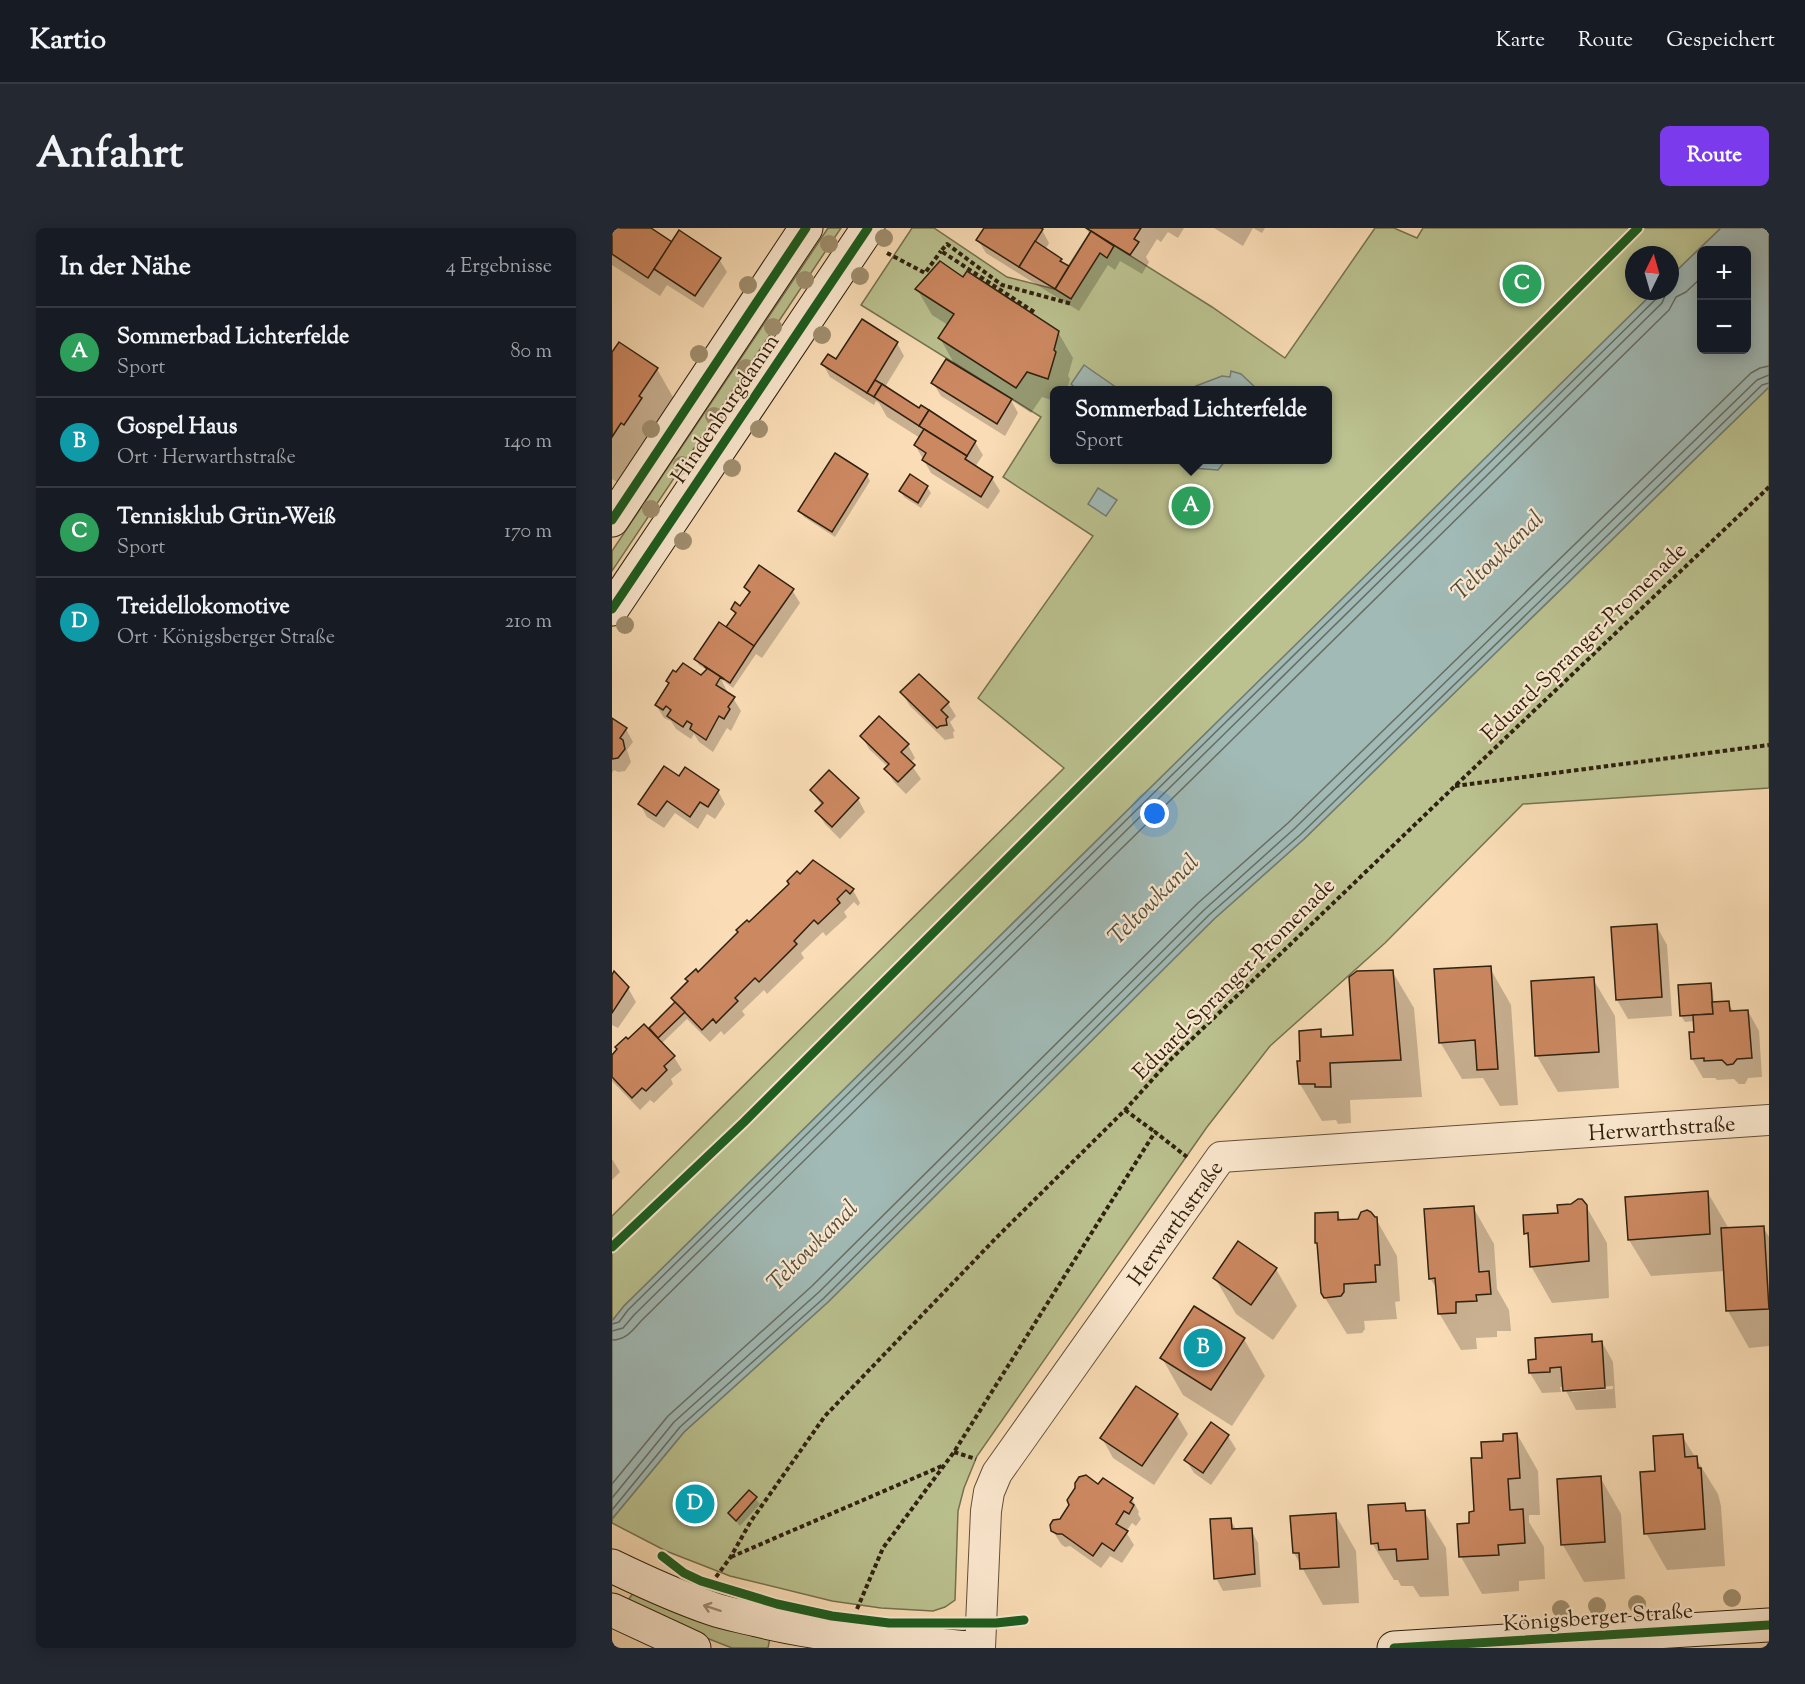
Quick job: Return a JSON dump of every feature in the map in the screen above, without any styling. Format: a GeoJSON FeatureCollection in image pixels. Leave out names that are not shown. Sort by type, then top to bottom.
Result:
{"type":"FeatureCollection","features":[{"type":"Feature","properties":{"kind":"main road","name":"Hindenburgdamm"},"geometry":{"type":"LineString","coordinates":[[612,520],[806,228]]}},
{"type":"Feature","properties":{"kind":"main road","name":"Hindenburgdamm"},"geometry":{"type":"LineString","coordinates":[[612,609],[868,228]]}},
{"type":"Feature","properties":{"kind":"main road"},"geometry":{"type":"LineString","coordinates":[[612,1566],[714,1610],[782,1626],[827,1635],[877,1641],[970,1648]]}},
{"type":"Feature","properties":{"kind":"main road"},"geometry":{"type":"LineString","coordinates":[[613,1611],[694,1648]]}},
{"type":"Feature","properties":{"kind":"main road","name":"Königsberger Straße"},"geometry":{"type":"LineString","coordinates":[[1394,1648],[1501,1645],[1769,1624]]}},
{"type":"Feature","properties":{"kind":"street","name":"Herwarthstraße"},"geometry":{"type":"LineString","coordinates":[[980,1648],[986,1511],[989,1492],[997,1473],[1221,1157],[1769,1120]]}},
{"type":"Feature","properties":{"kind":"path"},"geometry":{"type":"LineString","coordinates":[[887,253],[925,273],[947,244],[1002,285],[1072,304]]}},
{"type":"Feature","properties":{"kind":"path"},"geometry":{"type":"LineString","coordinates":[[940,251],[1034,312]]}},
{"type":"Feature","properties":{"kind":"path"},"geometry":{"type":"LineString","coordinates":[[1455,786],[1769,745]]}},
{"type":"Feature","properties":{"kind":"path"},"geometry":{"type":"LineString","coordinates":[[1125,1110],[1190,1160]]}},
{"type":"Feature","properties":{"kind":"path"},"geometry":{"type":"LineString","coordinates":[[857,1609],[883,1548],[954,1452],[1155,1132]]}},
{"type":"Feature","properties":{"kind":"path"},"geometry":{"type":"LineString","coordinates":[[954,1452],[981,1460]]}},
{"type":"Feature","properties":{"kind":"path"},"geometry":{"type":"LineString","coordinates":[[730,1558],[944,1465]]}},
{"type":"Feature","properties":{"kind":"path"},"geometry":{"type":"LineString","coordinates":[[714,1580],[723,1588]]}},
{"type":"Feature","properties":{"kind":"green space"},"geometry":{"type":"Polygon","coordinates":[[[828,228],[841,228],[612,571],[612,551],[828,228]]]}},
{"type":"Feature","properties":{"kind":"green space"},"geometry":{"type":"Polygon","coordinates":[[[912,228],[934,228],[1007,277],[1054,289],[1091,231],[1212,307],[1285,358],[1375,228],[1394,228],[1417,238],[1423,228],[1721,228],[1702,246],[1697,246],[1697,251],[1679,268],[1679,246],[1625,246],[1625,300],[1646,300],[624,1306],[612,1321],[612,1216],[1064,768],[978,698],[1093,536],[1003,477],[1041,417],[861,305],[912,228]]]}},
{"type":"Feature","properties":{"kind":"green space"},"geometry":{"type":"Polygon","coordinates":[[[1769,387],[1769,788],[1523,804],[1385,943],[1270,1046],[1207,1127],[977,1456],[964,1488],[958,1511],[955,1600],[933,1611],[881,1608],[832,1601],[730,1576],[666,1551],[612,1523],[612,1519],[684,1432],[828,1302],[1214,919],[1304,839],[1769,387]]]}},
{"type":"Feature","properties":{"kind":"green space"},"geometry":{"type":"Polygon","coordinates":[[[634,1592],[770,1638],[768,1648],[732,1648],[704,1637],[628,1600],[634,1592]]]}},
{"type":"Feature","properties":{"kind":"water","name":"Teltowkanal"},"geometry":{"type":"Polygon","coordinates":[[[1721,228],[1769,228],[1769,387],[1304,839],[1214,919],[828,1302],[684,1432],[612,1519],[612,1321],[624,1306],[1646,300],[1679,300],[1679,268],[1697,251],[1697,354],[1751,354],[1751,246],[1702,246],[1721,228]]]}},
{"type":"Feature","properties":{"kind":"water"},"geometry":{"type":"Polygon","coordinates":[[[1084,365],[1114,386],[1073,386],[1071,384],[1084,365]]]}},
{"type":"Feature","properties":{"kind":"water"},"geometry":{"type":"Polygon","coordinates":[[[1231,371],[1241,374],[1254,386],[1196,386],[1222,376],[1230,377],[1231,371]]]}},
{"type":"Feature","properties":{"kind":"water"},"geometry":{"type":"Polygon","coordinates":[[[1193,464],[1223,464],[1218,470],[1192,468],[1193,464]]]}},
{"type":"Feature","properties":{"kind":"water"},"geometry":{"type":"Polygon","coordinates":[[[1098,488],[1117,500],[1106,516],[1088,504],[1098,488]]]}},
{"type":"Feature","properties":{"kind":"building"},"geometry":{"type":"Polygon","coordinates":[[[612,228],[651,228],[672,242],[648,278],[612,254],[612,228]]]}},
{"type":"Feature","properties":{"kind":"building"},"geometry":{"type":"Polygon","coordinates":[[[984,228],[1043,229],[1019,267],[976,240],[984,228]]]}},
{"type":"Feature","properties":{"kind":"building"},"geometry":{"type":"Polygon","coordinates":[[[1086,228],[1141,228],[1134,239],[1139,242],[1130,255],[1086,228]]]}},
{"type":"Feature","properties":{"kind":"building"},"geometry":{"type":"Polygon","coordinates":[[[679,230],[721,258],[695,296],[654,269],[679,230]]]}},
{"type":"Feature","properties":{"kind":"building"},"geometry":{"type":"Polygon","coordinates":[[[1091,231],[1114,246],[1107,258],[1100,253],[1071,299],[1055,289],[1091,231]]]}},
{"type":"Feature","properties":{"kind":"building"},"geometry":{"type":"Polygon","coordinates":[[[1035,241],[1069,266],[1055,289],[1019,267],[1035,241]]]}},
{"type":"Feature","properties":{"kind":"building"},"geometry":{"type":"Polygon","coordinates":[[[940,261],[963,277],[967,271],[1059,331],[1048,379],[1027,372],[1016,388],[938,338],[954,314],[915,289],[940,261]]]}},
{"type":"Feature","properties":{"kind":"building"},"geometry":{"type":"Polygon","coordinates":[[[862,319],[898,342],[867,393],[821,364],[828,354],[836,359],[862,319]]]}},
{"type":"Feature","properties":{"kind":"building"},"geometry":{"type":"Polygon","coordinates":[[[619,342],[658,368],[639,396],[642,398],[624,425],[621,423],[612,437],[612,352],[619,342]]]}},
{"type":"Feature","properties":{"kind":"building"},"geometry":{"type":"Polygon","coordinates":[[[946,359],[1012,399],[997,424],[931,383],[946,359]]]}},
{"type":"Feature","properties":{"kind":"building"},"geometry":{"type":"Polygon","coordinates":[[[875,380],[882,384],[874,397],[867,393],[875,380]]]}},
{"type":"Feature","properties":{"kind":"building"},"geometry":{"type":"Polygon","coordinates":[[[882,384],[919,408],[921,405],[929,410],[919,426],[874,397],[882,384]]]}},
{"type":"Feature","properties":{"kind":"building"},"geometry":{"type":"Polygon","coordinates":[[[929,410],[976,441],[967,456],[919,426],[929,410]]]}},
{"type":"Feature","properties":{"kind":"building"},"geometry":{"type":"Polygon","coordinates":[[[924,429],[967,456],[965,459],[993,477],[981,497],[922,460],[926,453],[914,445],[924,429]]]}},
{"type":"Feature","properties":{"kind":"building"},"geometry":{"type":"Polygon","coordinates":[[[835,453],[868,474],[832,532],[798,511],[835,453]]]}},
{"type":"Feature","properties":{"kind":"building"},"geometry":{"type":"Polygon","coordinates":[[[910,474],[928,486],[918,503],[899,491],[910,474]]]}},
{"type":"Feature","properties":{"kind":"building"},"geometry":{"type":"Polygon","coordinates":[[[759,565],[794,589],[754,646],[726,627],[736,613],[731,609],[735,602],[740,606],[750,592],[744,587],[759,565]]]}},
{"type":"Feature","properties":{"kind":"building"},"geometry":{"type":"Polygon","coordinates":[[[719,622],[754,646],[730,683],[694,659],[719,622]]]}},
{"type":"Feature","properties":{"kind":"building"},"geometry":{"type":"Polygon","coordinates":[[[683,663],[701,675],[707,669],[704,666],[724,679],[720,678],[716,685],[735,697],[724,719],[719,716],[706,740],[690,729],[692,724],[687,721],[683,727],[667,716],[671,710],[666,706],[663,710],[655,705],[669,683],[666,681],[673,670],[676,672],[683,663]]]}},
{"type":"Feature","properties":{"kind":"building"},"geometry":{"type":"Polygon","coordinates":[[[919,674],[949,702],[941,710],[948,717],[947,725],[937,728],[900,692],[919,674]]]}},
{"type":"Feature","properties":{"kind":"building"},"geometry":{"type":"Polygon","coordinates":[[[879,716],[909,744],[901,752],[915,765],[898,782],[884,769],[889,764],[860,736],[879,716]]]}},
{"type":"Feature","properties":{"kind":"building"},"geometry":{"type":"Polygon","coordinates":[[[612,718],[627,728],[620,738],[623,740],[625,749],[618,758],[612,759],[612,718]]]}},
{"type":"Feature","properties":{"kind":"building"},"geometry":{"type":"Polygon","coordinates":[[[664,766],[679,776],[685,767],[719,790],[708,807],[700,802],[690,817],[667,801],[656,816],[638,804],[664,766]]]}},
{"type":"Feature","properties":{"kind":"building"},"geometry":{"type":"Polygon","coordinates":[[[829,770],[859,798],[832,827],[815,811],[823,803],[810,790],[829,770]]]}},
{"type":"Feature","properties":{"kind":"building"},"geometry":{"type":"Polygon","coordinates":[[[813,860],[854,889],[850,894],[846,890],[837,899],[840,903],[818,924],[814,920],[794,941],[797,944],[759,982],[755,978],[735,998],[738,1001],[716,1023],[713,1019],[702,1030],[671,998],[688,981],[685,979],[696,969],[698,972],[738,932],[736,930],[747,920],[749,922],[789,884],[787,881],[797,871],[800,874],[813,860]]]}},
{"type":"Feature","properties":{"kind":"building"},"geometry":{"type":"Polygon","coordinates":[[[1657,924],[1662,997],[1616,1000],[1611,927],[1657,924]]]}},
{"type":"Feature","properties":{"kind":"building"},"geometry":{"type":"Polygon","coordinates":[[[1491,966],[1498,1069],[1477,1070],[1475,1040],[1439,1043],[1434,969],[1491,966]]]}},
{"type":"Feature","properties":{"kind":"building"},"geometry":{"type":"Polygon","coordinates":[[[1393,970],[1401,1060],[1330,1063],[1331,1087],[1299,1084],[1297,1061],[1300,1061],[1299,1031],[1321,1029],[1321,1037],[1353,1035],[1349,977],[1357,971],[1393,970]]]}},
{"type":"Feature","properties":{"kind":"building"},"geometry":{"type":"Polygon","coordinates":[[[614,971],[629,987],[612,1013],[612,975],[614,971]]]}},
{"type":"Feature","properties":{"kind":"building"},"geometry":{"type":"Polygon","coordinates":[[[1594,977],[1599,1052],[1535,1056],[1531,981],[1594,977]]]}},
{"type":"Feature","properties":{"kind":"building"},"geometry":{"type":"Polygon","coordinates":[[[1711,983],[1713,1014],[1680,1016],[1678,985],[1711,983]]]}},
{"type":"Feature","properties":{"kind":"building"},"geometry":{"type":"Polygon","coordinates":[[[1729,1001],[1730,1011],[1748,1010],[1752,1058],[1737,1059],[1733,1064],[1727,1065],[1722,1060],[1691,1059],[1689,1032],[1694,1032],[1693,1015],[1713,1014],[1712,1002],[1729,1001]]]}},
{"type":"Feature","properties":{"kind":"building"},"geometry":{"type":"Polygon","coordinates":[[[675,1002],[685,1012],[658,1038],[649,1028],[675,1002]]]}},
{"type":"Feature","properties":{"kind":"building"},"geometry":{"type":"Polygon","coordinates":[[[644,1024],[675,1056],[664,1066],[667,1070],[646,1091],[642,1088],[632,1098],[612,1077],[612,1055],[617,1049],[615,1047],[626,1037],[628,1039],[644,1024]]]}},
{"type":"Feature","properties":{"kind":"building"},"geometry":{"type":"Polygon","coordinates":[[[1708,1191],[1710,1234],[1628,1240],[1625,1197],[1708,1191]]]}},
{"type":"Feature","properties":{"kind":"building"},"geometry":{"type":"Polygon","coordinates":[[[1582,1199],[1587,1205],[1589,1261],[1530,1267],[1528,1233],[1524,1234],[1523,1215],[1558,1213],[1557,1205],[1571,1204],[1582,1199]]]}},
{"type":"Feature","properties":{"kind":"building"},"geometry":{"type":"Polygon","coordinates":[[[1474,1206],[1479,1272],[1489,1271],[1491,1294],[1476,1295],[1477,1301],[1456,1302],[1456,1313],[1438,1314],[1435,1278],[1429,1279],[1424,1209],[1474,1206]]]}},
{"type":"Feature","properties":{"kind":"building"},"geometry":{"type":"Polygon","coordinates":[[[1367,1210],[1377,1217],[1380,1265],[1375,1265],[1376,1282],[1344,1284],[1344,1292],[1341,1296],[1324,1298],[1321,1293],[1317,1243],[1315,1243],[1315,1213],[1338,1212],[1338,1220],[1358,1219],[1361,1212],[1367,1210]]]}},
{"type":"Feature","properties":{"kind":"building"},"geometry":{"type":"Polygon","coordinates":[[[1764,1226],[1769,1309],[1726,1311],[1721,1228],[1764,1226]]]}},
{"type":"Feature","properties":{"kind":"building"},"geometry":{"type":"Polygon","coordinates":[[[1238,1241],[1277,1268],[1251,1305],[1213,1278],[1238,1241]]]}},
{"type":"Feature","properties":{"kind":"building"},"geometry":{"type":"Polygon","coordinates":[[[1194,1306],[1245,1338],[1211,1390],[1160,1358],[1194,1306]]]}},
{"type":"Feature","properties":{"kind":"building"},"geometry":{"type":"Polygon","coordinates":[[[1592,1334],[1592,1342],[1602,1341],[1605,1388],[1563,1391],[1561,1367],[1550,1368],[1550,1372],[1529,1373],[1528,1360],[1536,1359],[1535,1338],[1592,1334]]]}},
{"type":"Feature","properties":{"kind":"building"},"geometry":{"type":"Polygon","coordinates":[[[1136,1386],[1178,1414],[1142,1466],[1100,1438],[1136,1386]]]}},
{"type":"Feature","properties":{"kind":"building"},"geometry":{"type":"Polygon","coordinates":[[[1211,1422],[1229,1435],[1203,1473],[1184,1460],[1211,1422]]]}},
{"type":"Feature","properties":{"kind":"building"},"geometry":{"type":"Polygon","coordinates":[[[1517,1433],[1520,1478],[1508,1479],[1510,1510],[1523,1509],[1525,1543],[1498,1545],[1499,1555],[1459,1557],[1457,1524],[1469,1523],[1469,1512],[1474,1511],[1471,1458],[1482,1458],[1481,1442],[1503,1441],[1503,1434],[1517,1433]]]}},
{"type":"Feature","properties":{"kind":"building"},"geometry":{"type":"Polygon","coordinates":[[[1683,1434],[1685,1457],[1697,1456],[1698,1468],[1701,1468],[1705,1529],[1644,1534],[1640,1472],[1655,1471],[1653,1436],[1683,1434]]]}},
{"type":"Feature","properties":{"kind":"building"},"geometry":{"type":"Polygon","coordinates":[[[1086,1475],[1098,1484],[1103,1478],[1133,1498],[1130,1502],[1134,1505],[1129,1514],[1124,1511],[1116,1524],[1128,1531],[1114,1551],[1102,1543],[1093,1556],[1062,1534],[1051,1531],[1050,1525],[1053,1520],[1060,1519],[1069,1505],[1067,1500],[1075,1488],[1075,1483],[1079,1477],[1086,1475]]]}},
{"type":"Feature","properties":{"kind":"building"},"geometry":{"type":"Polygon","coordinates":[[[1601,1476],[1605,1542],[1561,1545],[1557,1479],[1601,1476]]]}},
{"type":"Feature","properties":{"kind":"building"},"geometry":{"type":"Polygon","coordinates":[[[749,1490],[757,1497],[736,1521],[728,1513],[749,1490]]]}},
{"type":"Feature","properties":{"kind":"building"},"geometry":{"type":"Polygon","coordinates":[[[1405,1503],[1406,1511],[1425,1510],[1428,1559],[1397,1561],[1396,1549],[1379,1550],[1378,1543],[1371,1544],[1368,1505],[1405,1503]]]}},
{"type":"Feature","properties":{"kind":"building"},"geometry":{"type":"Polygon","coordinates":[[[1336,1513],[1339,1567],[1300,1569],[1299,1553],[1293,1553],[1290,1516],[1336,1513]]]}},
{"type":"Feature","properties":{"kind":"building"},"geometry":{"type":"Polygon","coordinates":[[[1231,1518],[1232,1529],[1252,1528],[1255,1574],[1214,1579],[1210,1519],[1231,1518]]]}},
{"type":"Feature","properties":{"kind":"cycle path"},"geometry":{"type":"LineString","coordinates":[[612,520],[806,228]]}},
{"type":"Feature","properties":{"kind":"cycle path"},"geometry":{"type":"LineString","coordinates":[[612,609],[868,228]]}},
{"type":"Feature","properties":{"kind":"cycle path"},"geometry":{"type":"LineString","coordinates":[[612,1247],[744,1122],[1638,228]]}},
{"type":"Feature","properties":{"kind":"cycle path"},"geometry":{"type":"LineString","coordinates":[[662,1556],[684,1573],[701,1581],[777,1604],[832,1616],[889,1623],[996,1623],[1024,1620]]}},
{"type":"Feature","properties":{"kind":"cycle path"},"geometry":{"type":"LineString","coordinates":[[1394,1648],[1769,1625]]}},
{"type":"Feature","properties":{"kind":"place","name":"Tennisklub Grün-Weiß"},"geometry":{"type":"Point","coordinates":[1522,284]}},
{"type":"Feature","properties":{"kind":"place","name":"Sommerbad Lichterfelde"},"geometry":{"type":"Point","coordinates":[1191,506]}},
{"type":"Feature","properties":{"kind":"place","name":"Gospel Haus"},"geometry":{"type":"Point","coordinates":[1203,1348]}},
{"type":"Feature","properties":{"kind":"place","name":"Treidellokomotive"},"geometry":{"type":"Point","coordinates":[695,1504]}}]}
